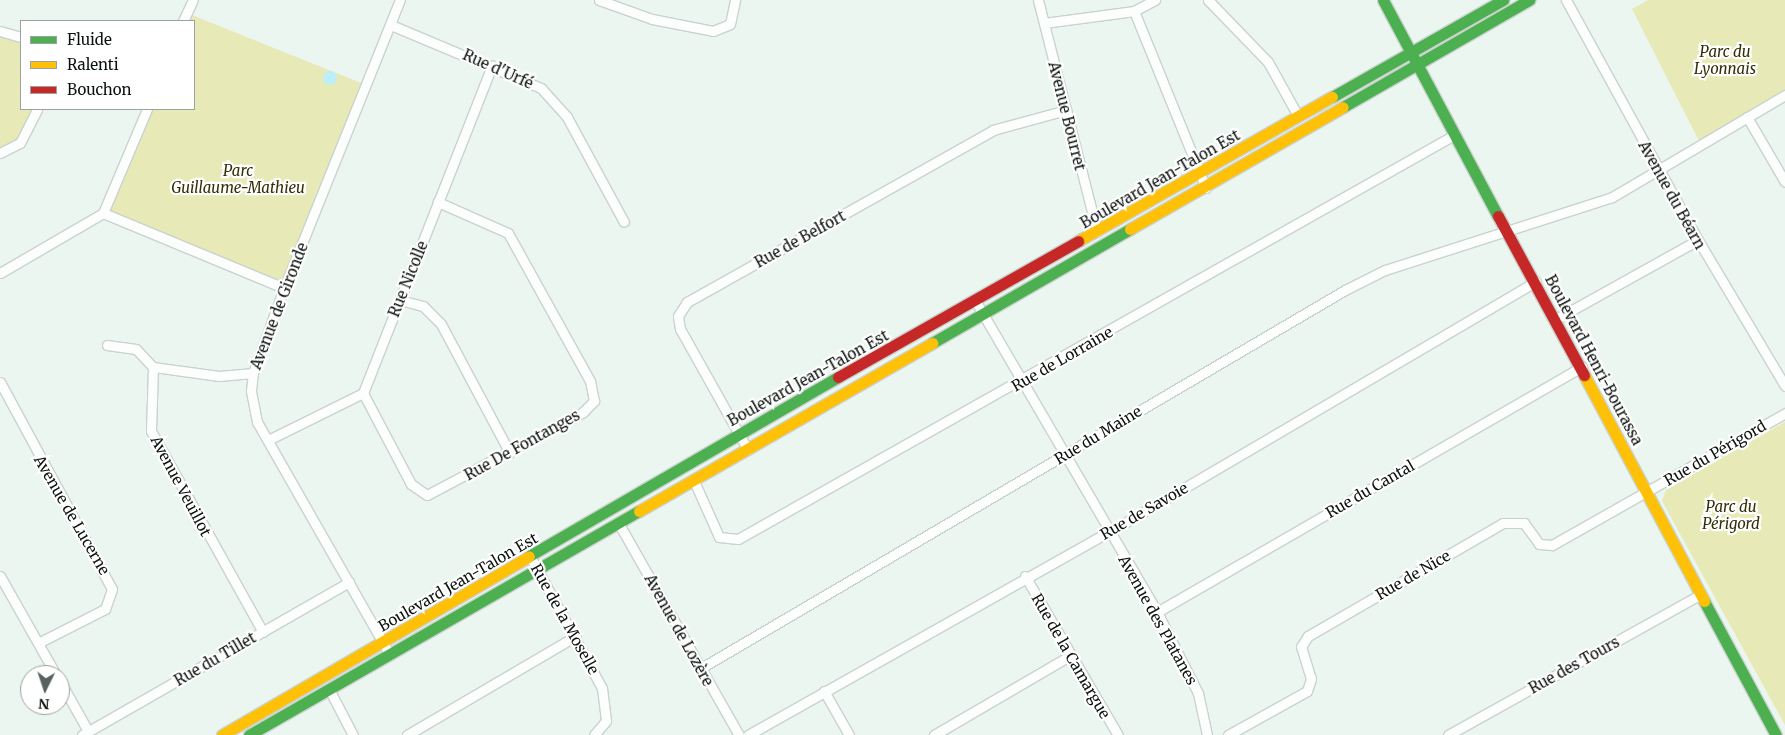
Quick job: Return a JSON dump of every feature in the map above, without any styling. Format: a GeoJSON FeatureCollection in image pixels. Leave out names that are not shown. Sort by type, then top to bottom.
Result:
{"type":"FeatureCollection","features":[{"type":"Feature","properties":{"kind":"street"},"geometry":{"type":"LineString","coordinates":[[183,20],[193,0]]}},
{"type":"Feature","properties":{"kind":"street","name":"Avenue de Gironde"},"geometry":{"type":"LineString","coordinates":[[390,655],[268,440],[252,408],[253,373],[284,288],[400,0]]}},
{"type":"Feature","properties":{"kind":"street"},"geometry":{"type":"LineString","coordinates":[[599,0],[652,19],[712,31],[730,24],[735,0]]}},
{"type":"Feature","properties":{"kind":"street","name":"Avenue Bourret"},"geometry":{"type":"LineString","coordinates":[[1038,0],[1097,232]]}},
{"type":"Feature","properties":{"kind":"street"},"geometry":{"type":"LineString","coordinates":[[1044,23],[1134,10],[1155,0]]}},
{"type":"Feature","properties":{"kind":"street"},"geometry":{"type":"LineString","coordinates":[[1208,0],[1268,62],[1298,116]]}},
{"type":"Feature","properties":{"kind":"street","name":"Boulevard Henri-Bourassa"},"geometry":{"type":"LineString","coordinates":[[1383,0],[1582,367],[1700,595],[1776,735]]}},
{"type":"Feature","properties":{"kind":"street"},"geometry":{"type":"LineString","coordinates":[[1414,57],[1529,0]]}},
{"type":"Feature","properties":{"kind":"street","name":"Avenue du Béarn"},"geometry":{"type":"LineString","coordinates":[[1566,0],[1657,169],[1785,386]]}},
{"type":"Feature","properties":{"kind":"street"},"geometry":{"type":"LineString","coordinates":[[1414,57],[1497,1]]}},
{"type":"Feature","properties":{"kind":"street"},"geometry":{"type":"LineString","coordinates":[[1134,10],[1206,188]]}},
{"type":"Feature","properties":{"kind":"street","name":"Rue d'Urfé"},"geometry":{"type":"LineString","coordinates":[[391,25],[525,78],[554,101],[624,222]]}},
{"type":"Feature","properties":{"kind":"street"},"geometry":{"type":"LineString","coordinates":[[0,31],[20,37]]}},
{"type":"Feature","properties":{"kind":"street","name":"Boulevard Jean-Talon Est"},"geometry":{"type":"LineString","coordinates":[[222,735],[240,730],[383,642],[531,558],[739,433],[976,302],[1298,116],[1414,57]]}},
{"type":"Feature","properties":{"kind":"street","name":"Boulevard Jean-Talon Est"},"geometry":{"type":"LineString","coordinates":[[249,735],[330,691],[1357,102],[1414,57]]}},
{"type":"Feature","properties":{"kind":"street","name":"Rue Nicolle"},"geometry":{"type":"LineString","coordinates":[[363,393],[492,65]]}},
{"type":"Feature","properties":{"kind":"street","name":"Rue du Maine"},"geometry":{"type":"LineString","coordinates":[[700,668],[1345,290],[1385,270],[1582,210],[1785,96]]}},
{"type":"Feature","properties":{"kind":"street"},"geometry":{"type":"LineString","coordinates":[[0,153],[20,143],[36,110]]}},
{"type":"Feature","properties":{"kind":"street"},"geometry":{"type":"LineString","coordinates":[[0,273],[103,213],[147,110]]}},
{"type":"Feature","properties":{"kind":"street","name":"Rue de Belfort"},"geometry":{"type":"LineString","coordinates":[[748,450],[680,329],[678,316],[687,302],[993,130],[1066,110]]}},
{"type":"Feature","properties":{"kind":"street"},"geometry":{"type":"LineString","coordinates":[[1747,117],[1785,182]]}},
{"type":"Feature","properties":{"kind":"street","name":"Rue de Lorraine"},"geometry":{"type":"LineString","coordinates":[[694,481],[718,537],[730,542],[1024,381],[1456,134]]}},
{"type":"Feature","properties":{"kind":"street","name":"Rue De Fontanges"},"geometry":{"type":"LineString","coordinates":[[363,393],[421,495],[435,494],[590,408],[594,392],[508,233],[438,202]]}},
{"type":"Feature","properties":{"kind":"street"},"geometry":{"type":"LineString","coordinates":[[103,213],[284,288]]}},
{"type":"Feature","properties":{"kind":"street"},"geometry":{"type":"LineString","coordinates":[[1556,319],[1698,240]]}},
{"type":"Feature","properties":{"kind":"street","name":"Rue de Savoie"},"geometry":{"type":"LineString","coordinates":[[748,735],[1025,576],[1109,532],[1536,281]]}},
{"type":"Feature","properties":{"kind":"street"},"geometry":{"type":"LineString","coordinates":[[400,300],[423,306],[441,324],[510,453]]}},
{"type":"Feature","properties":{"kind":"street","name":"Avenue des Platanes"},"geometry":{"type":"LineString","coordinates":[[976,302],[1024,381],[1109,532],[1157,612],[1198,693],[1207,735]]}},
{"type":"Feature","properties":{"kind":"street"},"geometry":{"type":"LineString","coordinates":[[107,345],[136,350],[153,367],[219,376],[253,373]]}},
{"type":"Feature","properties":{"kind":"street","name":"Avenue Veuillot"},"geometry":{"type":"LineString","coordinates":[[153,367],[154,441],[262,632]]}},
{"type":"Feature","properties":{"kind":"street","name":"Rue du Cantal"},"geometry":{"type":"LineString","coordinates":[[1157,612],[1582,367]]}},
{"type":"Feature","properties":{"kind":"street","name":"Avenue de Lucerne"},"geometry":{"type":"LineString","coordinates":[[0,382],[4,399],[112,589],[105,608],[38,643]]}},
{"type":"Feature","properties":{"kind":"street"},"geometry":{"type":"LineString","coordinates":[[268,440],[363,393]]}},
{"type":"Feature","properties":{"kind":"street","name":"Rue du Périgord"},"geometry":{"type":"LineString","coordinates":[[1646,492],[1785,413]]}},
{"type":"Feature","properties":{"kind":"street","name":"Rue de Nice"},"geometry":{"type":"LineString","coordinates":[[1228,735],[1307,691],[1311,679],[1301,647],[1316,631],[1503,523],[1524,523],[1539,544],[1552,545],[1646,492]]}},
{"type":"Feature","properties":{"kind":"street","name":"Avenue de Lozère"},"geometry":{"type":"LineString","coordinates":[[619,524],[739,735]]}},
{"type":"Feature","properties":{"kind":"street","name":"Rue de la Moselle"},"geometry":{"type":"LineString","coordinates":[[531,558],[576,636],[602,688],[606,721],[594,735]]}},
{"type":"Feature","properties":{"kind":"street"},"geometry":{"type":"LineString","coordinates":[[0,576],[50,665]]}},
{"type":"Feature","properties":{"kind":"street","name":"Rue de la Camargue"},"geometry":{"type":"LineString","coordinates":[[1025,576],[1118,735]]}},
{"type":"Feature","properties":{"kind":"street","name":"Rue du Tillet"},"geometry":{"type":"LineString","coordinates":[[85,733],[349,582]]}},
{"type":"Feature","properties":{"kind":"street","name":"Rue des Tours"},"geometry":{"type":"LineString","coordinates":[[1448,735],[1700,595]]}},
{"type":"Feature","properties":{"kind":"street"},"geometry":{"type":"LineString","coordinates":[[407,735],[576,636]]}},
{"type":"Feature","properties":{"kind":"street"},"geometry":{"type":"LineString","coordinates":[[934,735],[1071,655]]}},
{"type":"Feature","properties":{"kind":"street"},"geometry":{"type":"LineString","coordinates":[[330,691],[352,735]]}},
{"type":"Feature","properties":{"kind":"street"},"geometry":{"type":"LineString","coordinates":[[824,691],[849,735]]}},
{"type":"Feature","properties":{"kind":"street"},"geometry":{"type":"LineString","coordinates":[[70,702],[85,733]]}},
{"type":"Feature","properties":{"kind":"green space","name":"Parc du Lyonnais"},"geometry":{"type":"Polygon","coordinates":[[[1648,0],[1785,0],[1785,95],[1701,145],[1632,9],[1648,0]]]}},
{"type":"Feature","properties":{"kind":"green space","name":"Parc Guillaume-Mathieu"},"geometry":{"type":"Polygon","coordinates":[[[187,13],[366,85],[284,288],[103,213],[147,110],[195,110],[195,20],[184,20],[187,13]]]}},
{"type":"Feature","properties":{"kind":"green space"},"geometry":{"type":"Polygon","coordinates":[[[0,31],[20,37],[20,110],[37,110],[26,137],[0,153],[0,31]]]}},
{"type":"Feature","properties":{"kind":"green space","name":"Parc du Périgord"},"geometry":{"type":"Polygon","coordinates":[[[1785,422],[1785,725],[1662,501],[1666,490],[1785,422]]]}},
{"type":"Feature","properties":{"kind":"water"},"geometry":{"type":"Polygon","coordinates":[[[327,71],[333,71],[337,78],[333,85],[327,85],[323,81],[323,75],[327,71]]]}},
{"type":"Feature","properties":{"kind":"traffic: fast"},"geometry":{"type":"LineString","coordinates":[[1383,0],[1498,216]]}},
{"type":"Feature","properties":{"kind":"traffic: fast"},"geometry":{"type":"LineString","coordinates":[[1332,97],[1503,0]]}},
{"type":"Feature","properties":{"kind":"traffic: fast"},"geometry":{"type":"LineString","coordinates":[[1343,107],[1529,0]]}},
{"type":"Feature","properties":{"kind":"traffic: fast"},"geometry":{"type":"LineString","coordinates":[[932,343],[1130,229]]}},
{"type":"Feature","properties":{"kind":"traffic: fast"},"geometry":{"type":"LineString","coordinates":[[529,556],[838,377]]}},
{"type":"Feature","properties":{"kind":"traffic: fast"},"geometry":{"type":"LineString","coordinates":[[249,735],[639,511]]}},
{"type":"Feature","properties":{"kind":"traffic: fast"},"geometry":{"type":"LineString","coordinates":[[1704,601],[1776,735]]}},
{"type":"Feature","properties":{"kind":"traffic: slow"},"geometry":{"type":"LineString","coordinates":[[1078,241],[1332,97]]}},
{"type":"Feature","properties":{"kind":"traffic: slow"},"geometry":{"type":"LineString","coordinates":[[1130,229],[1343,107]]}},
{"type":"Feature","properties":{"kind":"traffic: slow"},"geometry":{"type":"LineString","coordinates":[[639,511],[932,343]]}},
{"type":"Feature","properties":{"kind":"traffic: slow"},"geometry":{"type":"LineString","coordinates":[[1584,375],[1704,601]]}},
{"type":"Feature","properties":{"kind":"traffic: slow"},"geometry":{"type":"LineString","coordinates":[[222,735],[529,556]]}},
{"type":"Feature","properties":{"kind":"traffic: jam"},"geometry":{"type":"LineString","coordinates":[[1498,216],[1584,375]]}},
{"type":"Feature","properties":{"kind":"traffic: jam"},"geometry":{"type":"LineString","coordinates":[[838,377],[1078,241]]}}]}
